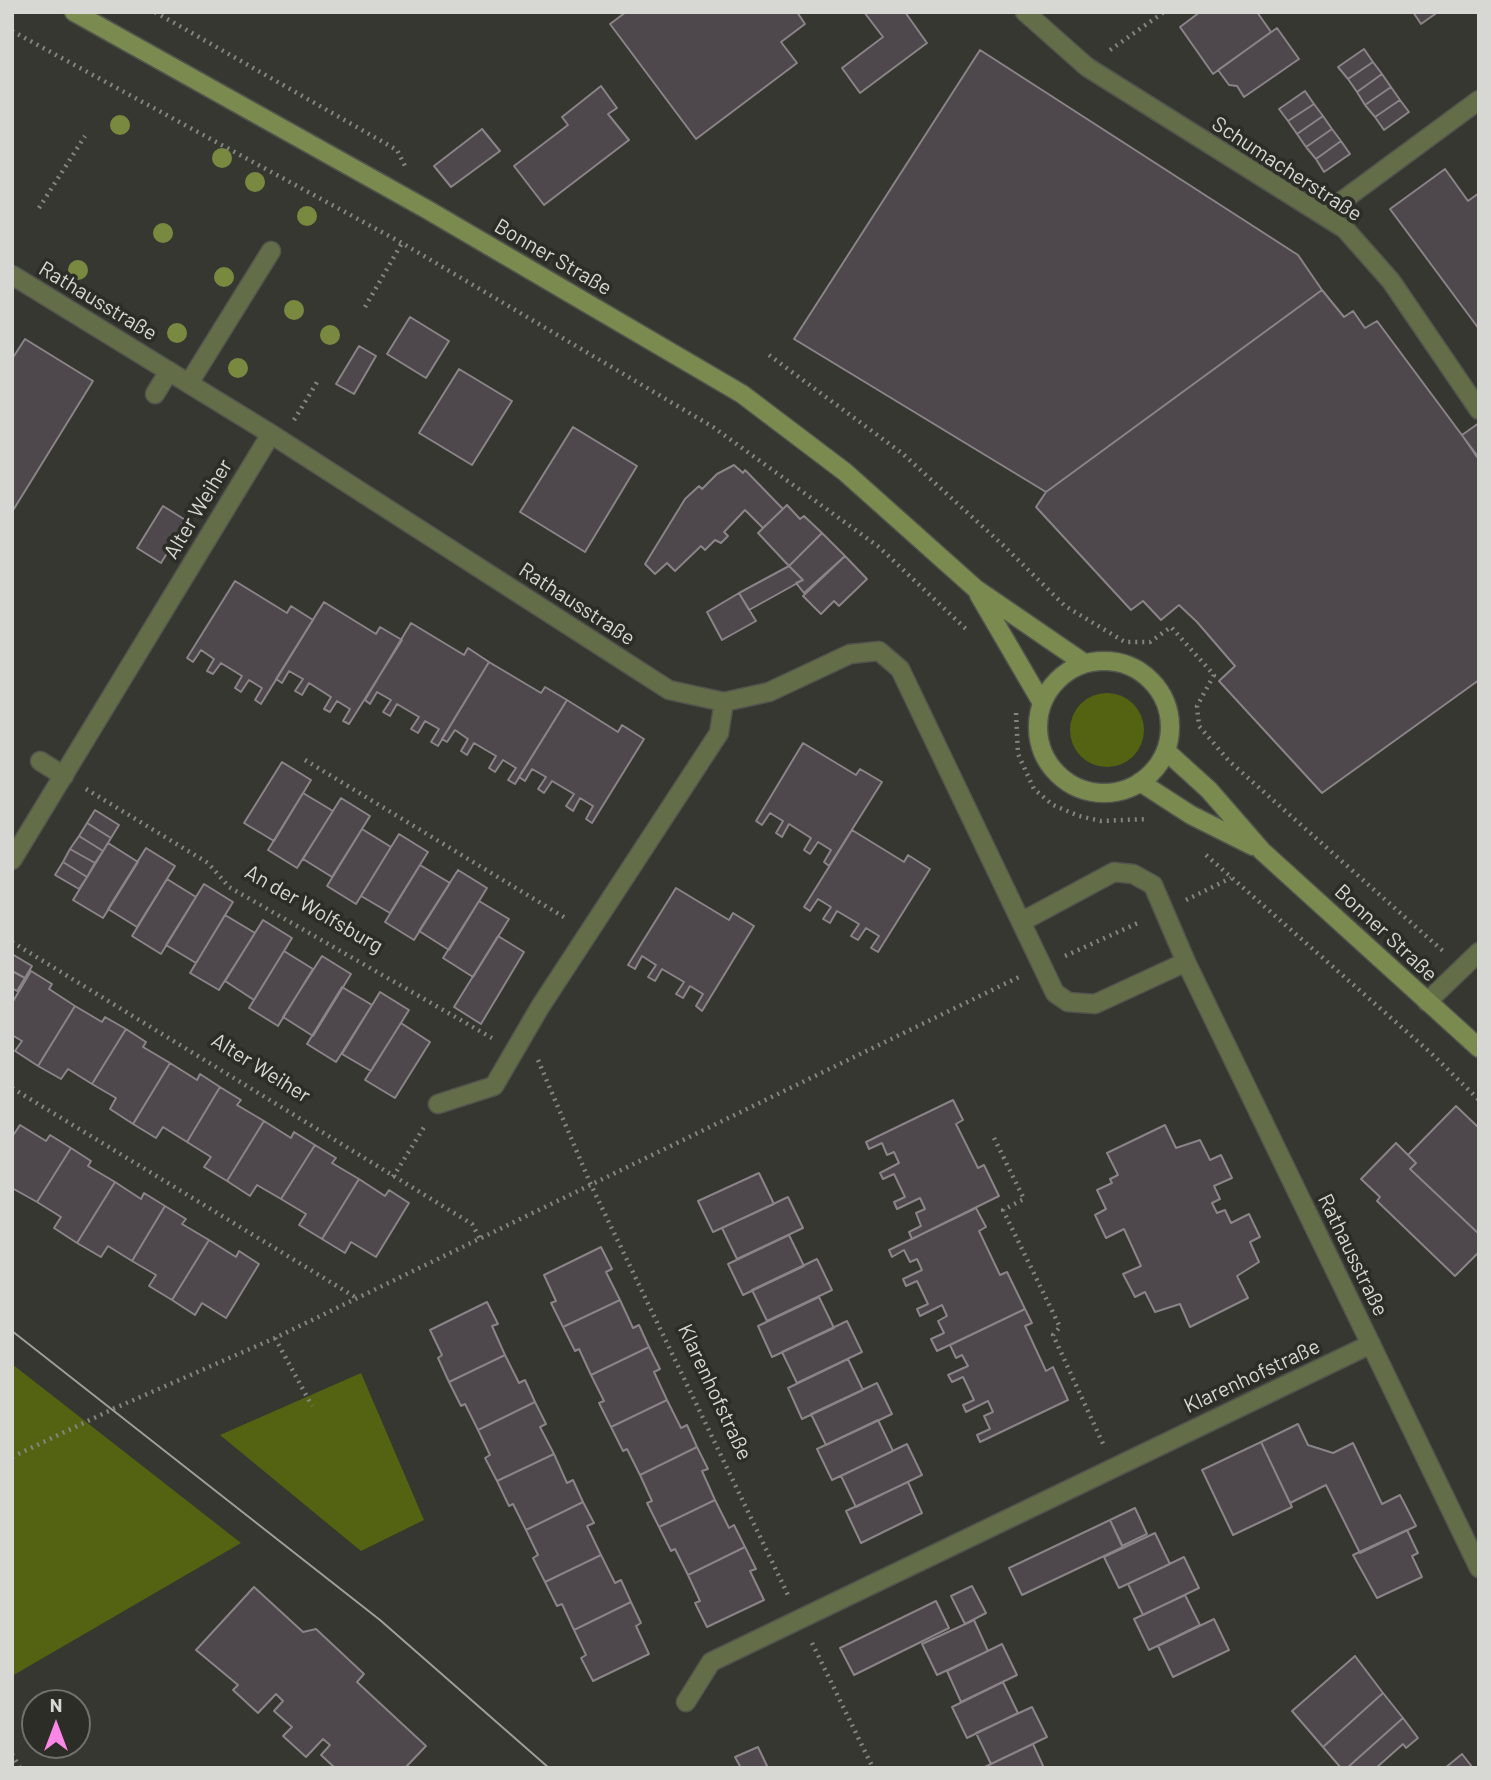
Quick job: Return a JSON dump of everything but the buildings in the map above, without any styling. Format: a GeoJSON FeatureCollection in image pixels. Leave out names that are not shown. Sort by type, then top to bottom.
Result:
{"type":"FeatureCollection","features":[{"type":"Feature","properties":{"kind":"street","name":"Bonner Straße"},"geometry":{"type":"LineString","coordinates":[[74,12],[429,210],[742,394],[845,472],[976,589],[1084,663]]}},
{"type":"Feature","properties":{"kind":"street","name":"Schumacherstraße"},"geometry":{"type":"LineString","coordinates":[[1025,12],[1087,67],[1345,229],[1391,281],[1479,410]]}},
{"type":"Feature","properties":{"kind":"street"},"geometry":{"type":"LineString","coordinates":[[1323,215],[1479,100]]}},
{"type":"Feature","properties":{"kind":"street"},"geometry":{"type":"LineString","coordinates":[[189,383],[271,251]]}},
{"type":"Feature","properties":{"kind":"street","name":"Rathausstraße"},"geometry":{"type":"LineString","coordinates":[[12,275],[189,383],[669,690],[724,702],[769,692],[850,654],[880,651],[900,668],[1055,993],[1068,1002],[1095,1004],[1186,962]]}},
{"type":"Feature","properties":{"kind":"street"},"geometry":{"type":"LineString","coordinates":[[155,394],[169,371]]}},
{"type":"Feature","properties":{"kind":"street","name":"Alter Weiher"},"geometry":{"type":"LineString","coordinates":[[12,860],[276,438]]}},
{"type":"Feature","properties":{"kind":"street","name":"Bonner Straße"},"geometry":{"type":"LineString","coordinates":[[976,589],[1042,703]]}},
{"type":"Feature","properties":{"kind":"street"},"geometry":{"type":"LineString","coordinates":[[1109,660],[1132,667],[1153,682],[1166,704],[1170,719],[1166,751],[1156,769],[1140,782],[1114,793],[1087,791],[1062,778],[1044,757],[1037,730],[1042,703],[1052,685],[1066,672],[1084,663],[1109,660]]}},
{"type":"Feature","properties":{"kind":"street"},"geometry":{"type":"LineString","coordinates":[[438,1104],[495,1086],[513,1051],[719,733],[724,702]]}},
{"type":"Feature","properties":{"kind":"street","name":"Bonner Straße"},"geometry":{"type":"LineString","coordinates":[[1166,751],[1209,790],[1262,851],[1479,1048]]}},
{"type":"Feature","properties":{"kind":"street"},"geometry":{"type":"LineString","coordinates":[[40,761],[64,776]]}},
{"type":"Feature","properties":{"kind":"street","name":"Bonner Straße"},"geometry":{"type":"LineString","coordinates":[[1140,782],[1191,814],[1262,851]]}},
{"type":"Feature","properties":{"kind":"street","name":"Rathausstraße"},"geometry":{"type":"LineString","coordinates":[[1021,922],[1114,872],[1133,874],[1153,885],[1186,962],[1479,1569]]}},
{"type":"Feature","properties":{"kind":"street"},"geometry":{"type":"LineString","coordinates":[[1427,1002],[1479,953]]}},
{"type":"Feature","properties":{"kind":"street","name":"Klarenhofstraße"},"geometry":{"type":"LineString","coordinates":[[686,1702],[711,1662],[970,1539],[1114,1466],[1371,1345]]}},
{"type":"Feature","properties":{"kind":"path"},"geometry":{"type":"LineString","coordinates":[[155,12],[397,150],[429,210]]}},
{"type":"Feature","properties":{"kind":"path"},"geometry":{"type":"LineString","coordinates":[[1087,67],[1164,12]]}},
{"type":"Feature","properties":{"kind":"path"},"geometry":{"type":"LineString","coordinates":[[12,32],[401,243],[712,427],[879,547],[969,633]]}},
{"type":"Feature","properties":{"kind":"path"},"geometry":{"type":"LineString","coordinates":[[40,208],[85,136]]}},
{"type":"Feature","properties":{"kind":"path"},"geometry":{"type":"LineString","coordinates":[[365,307],[401,243]]}},
{"type":"Feature","properties":{"kind":"path"},"geometry":{"type":"LineString","coordinates":[[769,355],[903,454],[1004,545],[1065,607],[1125,642],[1150,642],[1171,627],[1214,676],[1197,706],[1199,726],[1229,761],[1461,968]]}},
{"type":"Feature","properties":{"kind":"path"},"geometry":{"type":"LineString","coordinates":[[276,438],[319,379]]}},
{"type":"Feature","properties":{"kind":"path"},"geometry":{"type":"LineString","coordinates":[[1016,710],[1018,754],[1034,789],[1053,805],[1101,821],[1149,818],[1158,822]]}},
{"type":"Feature","properties":{"kind":"path"},"geometry":{"type":"LineString","coordinates":[[305,760],[589,932]]}},
{"type":"Feature","properties":{"kind":"path","name":"An der Wolfsburg"},"geometry":{"type":"LineString","coordinates":[[64,776],[208,863],[229,887],[513,1051]]}},
{"type":"Feature","properties":{"kind":"path"},"geometry":{"type":"LineString","coordinates":[[12,1457],[275,1338],[355,1297],[1231,878],[1432,1054],[1479,1100]]}},
{"type":"Feature","properties":{"kind":"path","name":"Alter Weiher"},"geometry":{"type":"LineString","coordinates":[[12,942],[471,1224],[480,1239]]}},
{"type":"Feature","properties":{"kind":"path","name":"Klarenhofstraße"},"geometry":{"type":"LineString","coordinates":[[526,1031],[591,1185],[873,1768]]}},
{"type":"Feature","properties":{"kind":"path"},"geometry":{"type":"LineString","coordinates":[[12,1088],[355,1297]]}},
{"type":"Feature","properties":{"kind":"path"},"geometry":{"type":"LineString","coordinates":[[393,1177],[438,1104]]}},
{"type":"Feature","properties":{"kind":"path"},"geometry":{"type":"LineString","coordinates":[[994,1138],[1024,1199],[1003,1210],[1060,1327],[1053,1335],[1114,1466]]}},
{"type":"Feature","properties":{"kind":"path"},"geometry":{"type":"LineString","coordinates":[[275,1338],[312,1406]]}},
{"type":"Feature","properties":{"kind":"path"},"geometry":{"type":"LineString","coordinates":[[12,1754],[20,1768]]}},
{"type":"Feature","properties":{"kind":"green space"},"geometry":{"type":"Polygon","coordinates":[[[1100,693],[1114,693],[1128,699],[1138,709],[1144,730],[1142,744],[1128,761],[1114,767],[1100,767],[1086,761],[1076,751],[1070,737],[1070,723],[1076,709],[1086,699],[1100,693]]]}},
{"type":"Feature","properties":{"kind":"green space"},"geometry":{"type":"Polygon","coordinates":[[[12,1364],[241,1543],[12,1676],[12,1364]]]}},
{"type":"Feature","properties":{"kind":"green space"},"geometry":{"type":"Polygon","coordinates":[[[361,1373],[424,1520],[361,1551],[220,1435],[361,1373]]]}},
{"type":"Feature","properties":{"kind":"tram line"},"geometry":{"type":"LineString","coordinates":[[12,1331],[380,1620],[549,1768]]}}]}
